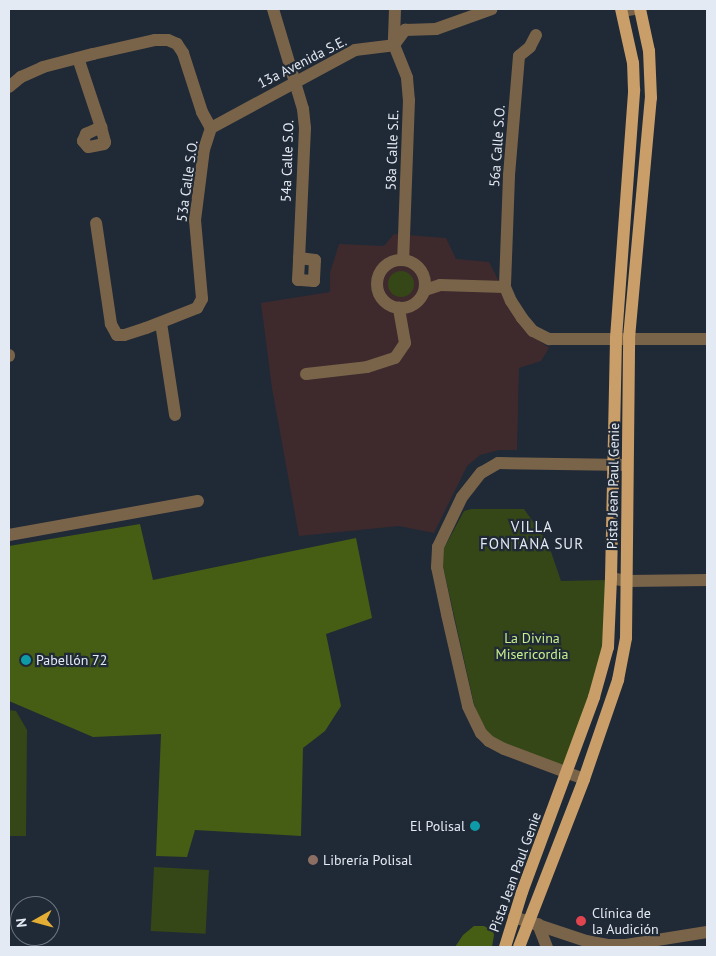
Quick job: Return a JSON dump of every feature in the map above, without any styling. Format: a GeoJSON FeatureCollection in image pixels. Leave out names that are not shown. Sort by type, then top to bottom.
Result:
{"type":"FeatureCollection","features":[{"type":"Feature","properties":{"kind":"main road","name":"Pista Jean Paul Genie"},"geometry":{"type":"LineString","coordinates":[[505,947],[514,917],[594,697],[608,647],[612,578],[616,338],[634,90],[633,63],[626,9]]}},
{"type":"Feature","properties":{"kind":"main road","name":"Pista Jean Paul Genie"},"geometry":{"type":"LineString","coordinates":[[519,947],[533,922],[538,901],[584,779],[618,680],[626,638],[629,338],[651,98],[649,51],[640,9]]}},
{"type":"Feature","properties":{"kind":"street","name":"54a Calle S.O."},"geometry":{"type":"LineString","coordinates":[[273,9],[303,109],[305,128],[299,258]]}},
{"type":"Feature","properties":{"kind":"street"},"geometry":{"type":"LineString","coordinates":[[394,45],[395,9]]}},
{"type":"Feature","properties":{"kind":"street"},"geometry":{"type":"LineString","coordinates":[[394,45],[405,30],[436,29],[492,9]]}},
{"type":"Feature","properties":{"kind":"street","name":"56a Calle S.O."},"geometry":{"type":"LineString","coordinates":[[505,287],[509,176],[519,56],[530,47],[536,34]]}},
{"type":"Feature","properties":{"kind":"street","name":"53a Calle S.O."},"geometry":{"type":"LineString","coordinates":[[78,58],[155,40],[168,40],[177,44],[183,53],[202,112],[211,128],[204,149],[195,220],[202,299],[197,308],[161,323]]}},
{"type":"Feature","properties":{"kind":"street","name":"13a Avenida S.E."},"geometry":{"type":"LineString","coordinates":[[211,128],[294,81],[355,50],[394,45]]}},
{"type":"Feature","properties":{"kind":"street","name":"58a Calle S.E."},"geometry":{"type":"LineString","coordinates":[[394,45],[407,78],[409,100],[403,260]]}},
{"type":"Feature","properties":{"kind":"street"},"geometry":{"type":"LineString","coordinates":[[9,87],[21,77],[43,68],[78,58],[101,127]]}},
{"type":"Feature","properties":{"kind":"street"},"geometry":{"type":"LineString","coordinates":[[96,222],[111,324],[117,335],[124,336],[161,323],[175,415]]}},
{"type":"Feature","properties":{"kind":"street"},"geometry":{"type":"LineString","coordinates":[[403,260],[418,266],[425,281],[425,290],[415,304],[399,308],[384,301],[379,294],[378,278],[387,264],[403,260]]}},
{"type":"Feature","properties":{"kind":"street"},"geometry":{"type":"LineString","coordinates":[[425,290],[440,285],[505,287],[522,318],[533,331],[549,338],[707,339]]}},
{"type":"Feature","properties":{"kind":"street"},"geometry":{"type":"LineString","coordinates":[[306,374],[367,367],[395,358],[405,343],[399,308]]}},
{"type":"Feature","properties":{"kind":"street"},"geometry":{"type":"LineString","coordinates":[[584,779],[567,774],[488,741],[477,728],[468,706],[437,567],[438,547],[462,496],[481,473],[498,463],[627,465]]}},
{"type":"Feature","properties":{"kind":"street"},"geometry":{"type":"LineString","coordinates":[[9,535],[198,501]]}},
{"type":"Feature","properties":{"kind":"street"},"geometry":{"type":"LineString","coordinates":[[612,578],[627,582],[707,580]]}},
{"type":"Feature","properties":{"kind":"street"},"geometry":{"type":"LineString","coordinates":[[514,917],[586,941],[608,945],[626,945],[707,932]]}},
{"type":"Feature","properties":{"kind":"street"},"geometry":{"type":"LineString","coordinates":[[533,922],[547,947]]}},
{"type":"Feature","properties":{"kind":"shaded area"},"geometry":{"type":"Polygon","coordinates":[[[394,234],[446,238],[456,259],[489,262],[523,328],[549,348],[541,361],[519,368],[517,450],[499,450],[480,455],[467,466],[434,533],[399,526],[299,536],[272,388],[261,303],[330,292],[330,273],[339,244],[384,246],[394,234]]]}},
{"type":"Feature","properties":{"kind":"green space"},"geometry":{"type":"Polygon","coordinates":[[[401,271],[410,275],[414,284],[410,293],[401,297],[392,293],[388,284],[392,275],[401,271]]]}},
{"type":"Feature","properties":{"kind":"green space","name":"La Divina Misericordia"},"geometry":{"type":"Polygon","coordinates":[[[471,509],[524,509],[548,543],[561,581],[607,580],[605,646],[565,768],[492,739],[484,731],[474,704],[443,566],[442,552],[464,511],[471,509]]]}},
{"type":"Feature","properties":{"kind":"green space"},"geometry":{"type":"Polygon","coordinates":[[[140,524],[153,580],[356,538],[372,618],[326,634],[341,706],[325,731],[303,748],[301,836],[195,830],[187,857],[156,856],[161,734],[93,737],[9,701],[9,546],[140,524]]]}},
{"type":"Feature","properties":{"kind":"green space"},"geometry":{"type":"Polygon","coordinates":[[[9,710],[16,711],[27,730],[26,836],[9,836],[9,710]]]}},
{"type":"Feature","properties":{"kind":"green space"},"geometry":{"type":"Polygon","coordinates":[[[154,867],[209,870],[206,934],[151,931],[154,867]]]}},
{"type":"Feature","properties":{"kind":"green space"},"geometry":{"type":"Polygon","coordinates":[[[474,926],[484,926],[493,931],[492,947],[455,947],[463,935],[474,926]]]}},
{"type":"Feature","properties":{"kind":"place","name":"Pabellón 72"},"geometry":{"type":"Point","coordinates":[26,660]}},
{"type":"Feature","properties":{"kind":"place","name":"El Polisal"},"geometry":{"type":"Point","coordinates":[475,826]}},
{"type":"Feature","properties":{"kind":"place","name":"Librería Polisal"},"geometry":{"type":"Point","coordinates":[313,860]}},
{"type":"Feature","properties":{"kind":"place","name":"Clínica de la Audición"},"geometry":{"type":"Point","coordinates":[581,921]}},
{"type":"Feature","properties":{"kind":"district","name":"VILLA FONTANA SUR"},"geometry":{"type":"Point","coordinates":[532,534]}}]}
